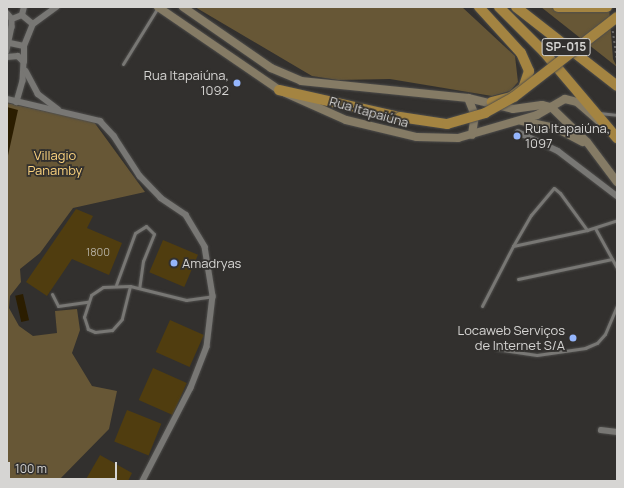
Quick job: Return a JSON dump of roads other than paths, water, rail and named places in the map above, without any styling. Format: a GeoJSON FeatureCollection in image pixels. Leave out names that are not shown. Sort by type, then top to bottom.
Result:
{"type":"FeatureCollection","features":[{"type":"Feature","properties":{"kind":"highway"},"geometry":{"type":"LineString","coordinates":[[479,7],[521,53],[529,71],[523,88],[511,97],[492,102]]}},
{"type":"Feature","properties":{"kind":"highway"},"geometry":{"type":"LineString","coordinates":[[500,7],[598,113],[614,135]]}},
{"type":"Feature","properties":{"kind":"highway","name":"SP-015"},"geometry":{"type":"LineString","coordinates":[[516,7],[617,86]]}},
{"type":"Feature","properties":{"kind":"highway"},"geometry":{"type":"LineString","coordinates":[[558,7],[581,9],[607,7]]}},
{"type":"Feature","properties":{"kind":"highway"},"geometry":{"type":"LineString","coordinates":[[279,90],[400,118],[447,124],[485,113],[537,80],[617,17]]}},
{"type":"Feature","properties":{"kind":"main road","name":"Rua Itapaiúna"},"geometry":{"type":"LineString","coordinates":[[158,7],[279,90],[346,120],[417,137],[472,135],[515,121],[551,107],[565,99],[576,102]]}},
{"type":"Feature","properties":{"kind":"main road","name":"Rua Itapaiúna"},"geometry":{"type":"LineString","coordinates":[[183,7],[271,68],[301,80],[468,98],[492,102],[514,109],[542,105],[551,107]]}},
{"type":"Feature","properties":{"kind":"main road"},"geometry":{"type":"LineString","coordinates":[[468,98],[475,115],[472,135]]}},
{"type":"Feature","properties":{"kind":"main road"},"geometry":{"type":"LineString","coordinates":[[560,115],[564,104],[576,102],[614,135]]}},
{"type":"Feature","properties":{"kind":"main road"},"geometry":{"type":"LineString","coordinates":[[551,107],[594,150],[617,182]]}},
{"type":"Feature","properties":{"kind":"main road"},"geometry":{"type":"LineString","coordinates":[[515,121],[556,128],[594,150]]}},
{"type":"Feature","properties":{"kind":"street"},"geometry":{"type":"LineString","coordinates":[[22,15],[24,7]]}},
{"type":"Feature","properties":{"kind":"street"},"geometry":{"type":"LineString","coordinates":[[56,7],[49,15],[39,18],[33,24],[24,46],[24,62],[25,69],[38,94],[61,112]]}},
{"type":"Feature","properties":{"kind":"street"},"geometry":{"type":"LineString","coordinates":[[7,13],[12,19],[10,43],[7,51]]}},
{"type":"Feature","properties":{"kind":"street"},"geometry":{"type":"LineString","coordinates":[[22,15],[33,24]]}},
{"type":"Feature","properties":{"kind":"street"},"geometry":{"type":"LineString","coordinates":[[12,19],[22,15]]}},
{"type":"Feature","properties":{"kind":"street"},"geometry":{"type":"LineString","coordinates":[[10,43],[24,46]]}},
{"type":"Feature","properties":{"kind":"street"},"geometry":{"type":"LineString","coordinates":[[7,57],[18,56],[24,62]]}},
{"type":"Feature","properties":{"kind":"street"},"geometry":{"type":"LineString","coordinates":[[17,102],[25,69]]}},
{"type":"Feature","properties":{"kind":"street"},"geometry":{"type":"LineString","coordinates":[[7,99],[61,112],[90,117],[107,127],[140,176],[161,198],[186,215],[205,247],[213,296],[207,347],[197,374],[144,481]]}},
{"type":"Feature","properties":{"kind":"street"},"geometry":{"type":"LineString","coordinates":[[518,132],[558,151],[617,196]]}},
{"type":"Feature","properties":{"kind":"street"},"geometry":{"type":"LineString","coordinates":[[601,430],[617,432]]}},
{"type":"Feature","properties":{"kind":"lane"},"geometry":{"type":"LineString","coordinates":[[123,64],[158,7]]}},
{"type":"Feature","properties":{"kind":"lane"},"geometry":{"type":"LineString","coordinates":[[598,113],[617,115]]}},
{"type":"Feature","properties":{"kind":"lane"},"geometry":{"type":"LineString","coordinates":[[482,306],[531,214],[554,188],[560,193],[587,230]]}},
{"type":"Feature","properties":{"kind":"lane"},"geometry":{"type":"LineString","coordinates":[[513,246],[596,228],[617,220]]}},
{"type":"Feature","properties":{"kind":"lane"},"geometry":{"type":"LineString","coordinates":[[116,285],[135,233],[146,226],[154,234],[143,260],[140,288]]}},
{"type":"Feature","properties":{"kind":"lane"},"geometry":{"type":"LineString","coordinates":[[596,228],[617,268]]}},
{"type":"Feature","properties":{"kind":"lane"},"geometry":{"type":"LineString","coordinates":[[518,279],[612,258]]}},
{"type":"Feature","properties":{"kind":"lane"},"geometry":{"type":"LineString","coordinates":[[130,286],[122,319],[112,330],[95,332],[88,329],[84,317],[88,302],[96,290],[116,285],[130,286],[140,288],[186,300],[213,296]]}},
{"type":"Feature","properties":{"kind":"lane"},"geometry":{"type":"LineString","coordinates":[[52,294],[54,304],[58,306],[88,302]]}},
{"type":"Feature","properties":{"kind":"lane"},"geometry":{"type":"LineString","coordinates":[[496,349],[537,355],[585,348],[605,334],[617,306]]}},
{"type":"Feature","properties":{"kind":"place","name":"Rua Itapaiúna, 1092"},"geometry":{"type":"Point","coordinates":[237,83]}},
{"type":"Feature","properties":{"kind":"place","name":"Rua Itapaiúna, 1097"},"geometry":{"type":"Point","coordinates":[517,136]}},
{"type":"Feature","properties":{"kind":"place","name":"Amadryas"},"geometry":{"type":"Point","coordinates":[174,263]}},
{"type":"Feature","properties":{"kind":"place","name":"Locaweb Serviços de Internet S/A"},"geometry":{"type":"Point","coordinates":[573,338]}},
{"type":"Feature","properties":{"kind":"park label","name":"Villagio Panamby"},"geometry":{"type":"Point","coordinates":[55,164]}}]}
